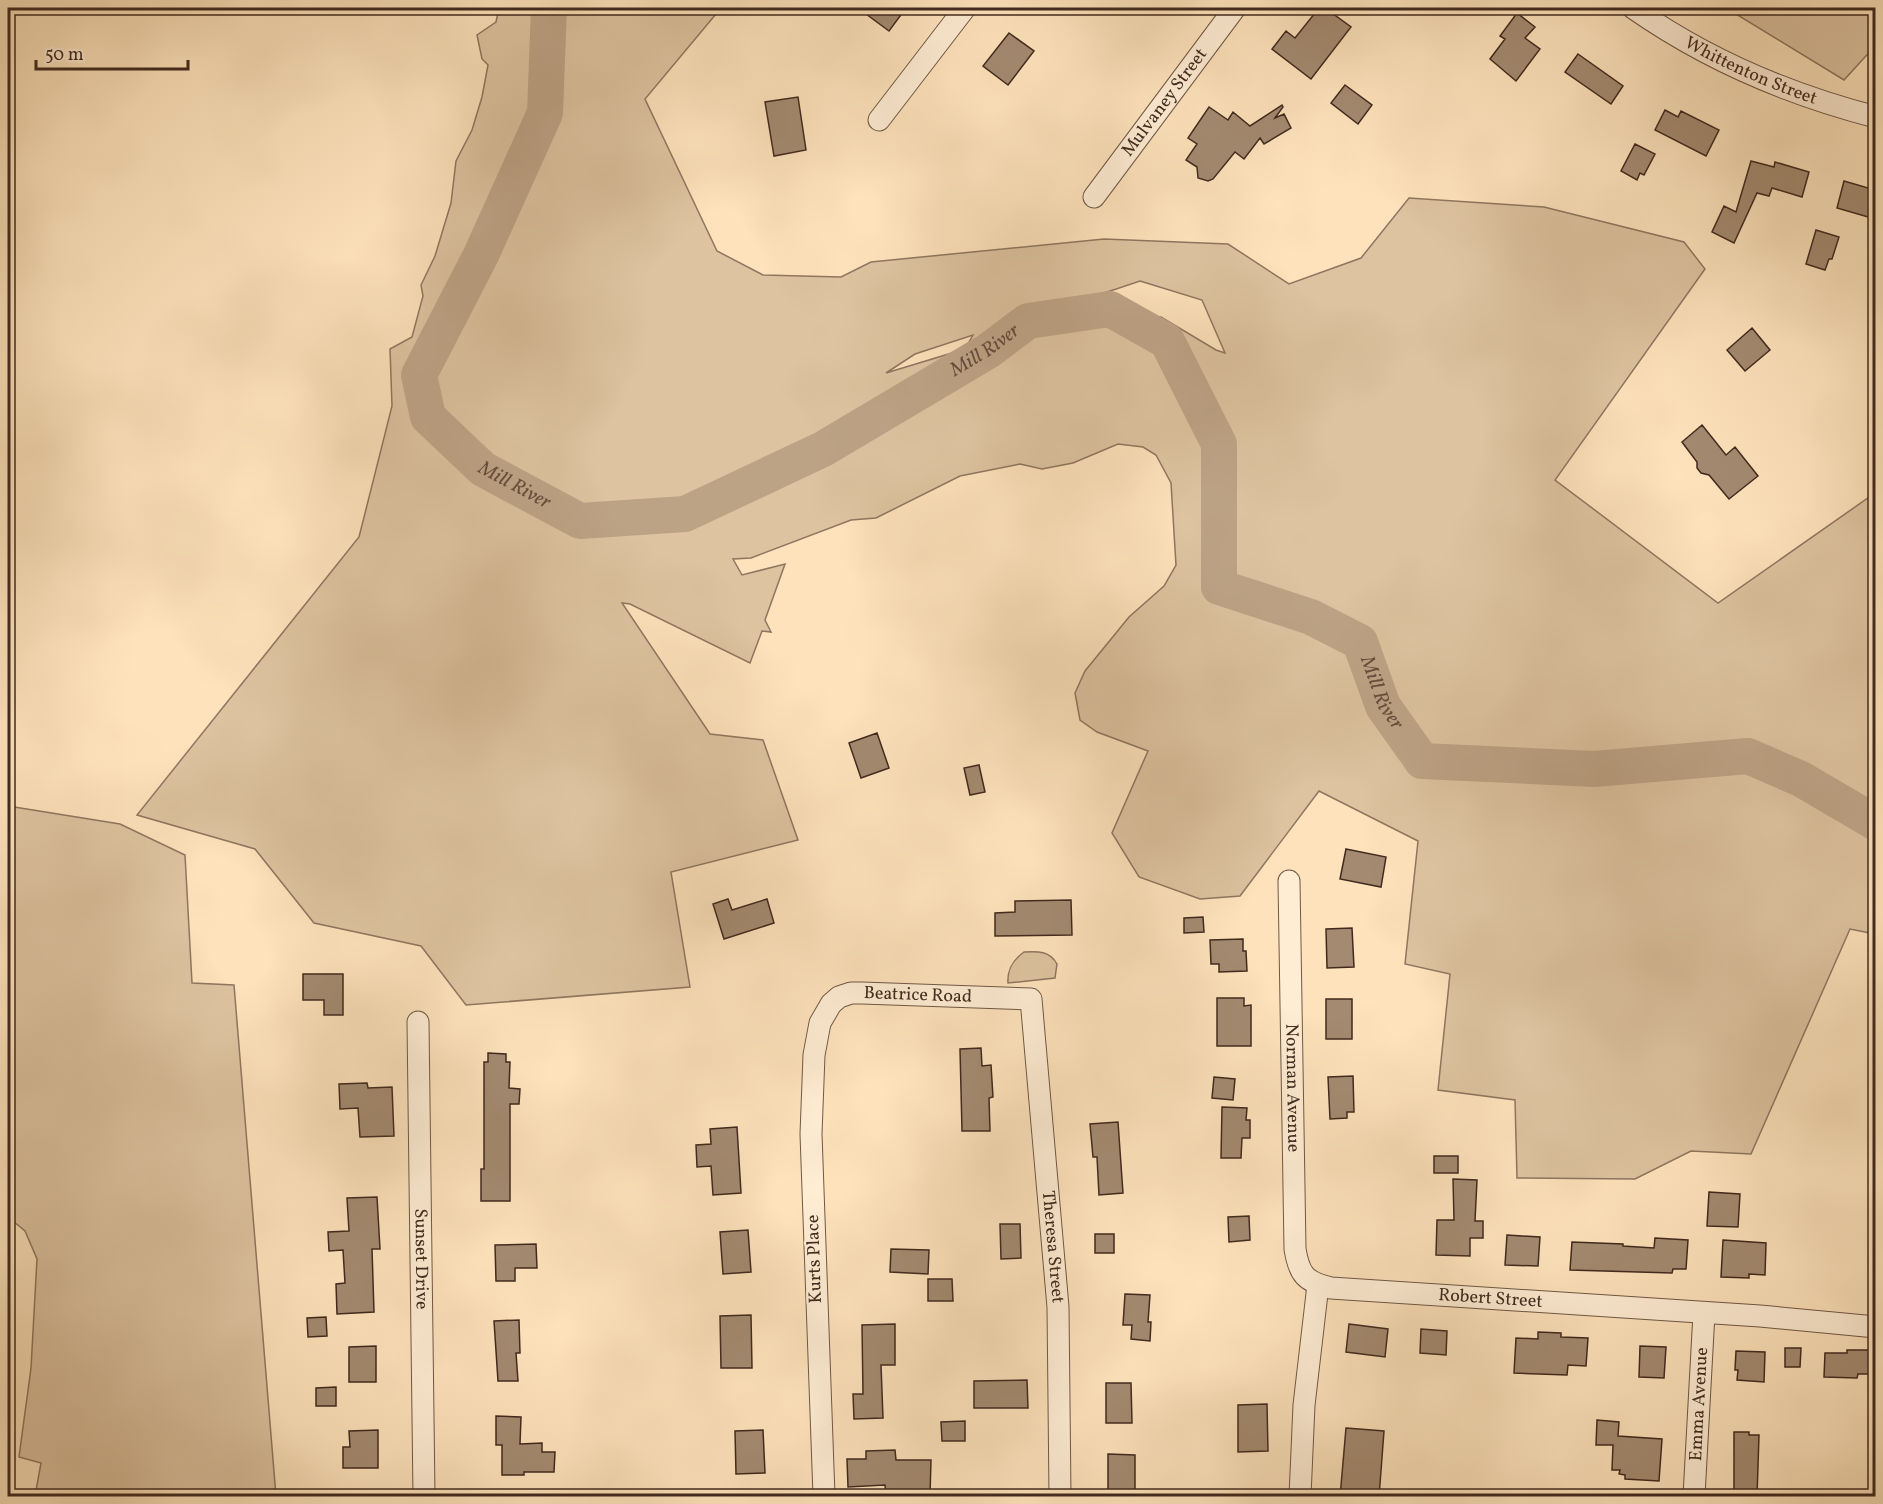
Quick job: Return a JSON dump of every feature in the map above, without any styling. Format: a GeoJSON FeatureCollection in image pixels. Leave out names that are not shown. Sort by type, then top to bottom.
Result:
{"type":"FeatureCollection","features":[{"type":"Feature","properties":{"kind":"street"},"geometry":{"type":"LineString","coordinates":[[879,120],[965,8]]}},
{"type":"Feature","properties":{"kind":"street","name":"Mulvaney Street"},"geometry":{"type":"LineString","coordinates":[[1094,197],[1235,8]]}},
{"type":"Feature","properties":{"kind":"street","name":"Whittenton Street"},"geometry":{"type":"LineString","coordinates":[[1633,8],[1678,36],[1746,71],[1808,97],[1875,117]]}},
{"type":"Feature","properties":{"kind":"street","name":"Norman Avenue"},"geometry":{"type":"LineString","coordinates":[[1289,881],[1295,1249],[1298,1266],[1307,1279],[1318,1285]]}},
{"type":"Feature","properties":{"kind":"street","name":"Beatrice Road"},"geometry":{"type":"LineString","coordinates":[[820,1023],[831,1004],[839,997],[851,993],[1031,999]]}},
{"type":"Feature","properties":{"kind":"street","name":"Theresa Street"},"geometry":{"type":"LineString","coordinates":[[1031,999],[1058,1307],[1060,1497]]}},
{"type":"Feature","properties":{"kind":"street","name":"Sunset Drive"},"geometry":{"type":"LineString","coordinates":[[418,1022],[424,1497]]}},
{"type":"Feature","properties":{"kind":"street","name":"Kurts Place"},"geometry":{"type":"LineString","coordinates":[[820,1023],[814,1055],[811,1134],[824,1497]]}},
{"type":"Feature","properties":{"kind":"street"},"geometry":{"type":"LineString","coordinates":[[1299,1497],[1304,1405],[1318,1285]]}},
{"type":"Feature","properties":{"kind":"street","name":"Robert Street"},"geometry":{"type":"LineString","coordinates":[[1318,1285],[1331,1288],[1760,1316],[1875,1327]]}},
{"type":"Feature","properties":{"kind":"street","name":"Emma Avenue"},"geometry":{"type":"LineString","coordinates":[[1694,1497],[1704,1313]]}},
{"type":"Feature","properties":{"kind":"shaded area"},"geometry":{"type":"Polygon","coordinates":[[[499,8],[721,8],[645,99],[717,251],[763,275],[841,277],[871,262],[1104,239],[1228,244],[1289,284],[1361,258],[1409,198],[1544,207],[1684,242],[1705,269],[1555,480],[1718,603],[1875,493],[1875,934],[1850,929],[1751,1154],[1691,1151],[1635,1179],[1517,1178],[1515,1100],[1438,1090],[1450,974],[1405,964],[1418,841],[1319,791],[1240,896],[1200,899],[1139,877],[1112,833],[1148,751],[1097,732],[1080,720],[1075,693],[1085,671],[1129,617],[1164,586],[1176,565],[1171,483],[1156,455],[1143,447],[1118,444],[1073,463],[1042,469],[1020,464],[960,476],[876,518],[851,520],[751,558],[733,559],[742,575],[785,564],[765,620],[771,632],[762,631],[750,663],[630,604],[622,603],[710,734],[763,740],[798,840],[671,872],[690,987],[466,1005],[421,946],[314,923],[255,849],[137,815],[359,537],[392,406],[390,349],[412,337],[423,296],[421,285],[435,256],[451,203],[456,161],[472,130],[482,97],[488,65],[482,59],[477,35],[496,22],[499,8]],[[1140,281],[1065,306],[1129,318],[1161,317],[1225,353],[1202,300],[1140,281]],[[973,335],[915,354],[886,373],[965,349],[973,335]]]}},
{"type":"Feature","properties":{"kind":"shaded area"},"geometry":{"type":"Polygon","coordinates":[[[1726,8],[1875,8],[1875,46],[1844,80],[1726,8]]]}},
{"type":"Feature","properties":{"kind":"shaded area"},"geometry":{"type":"Polygon","coordinates":[[[8,806],[120,824],[185,855],[192,983],[234,985],[276,1496],[35,1496],[41,1463],[19,1457],[31,1368],[37,1259],[25,1231],[8,1217],[8,806]]]}},
{"type":"Feature","properties":{"kind":"shaded area"},"geometry":{"type":"Polygon","coordinates":[[[1024,952],[1039,952],[1051,957],[1057,964],[1055,978],[1008,983],[1012,965],[1024,952]]]}},
{"type":"Feature","properties":{"kind":"building"},"geometry":{"type":"Polygon","coordinates":[[[858,8],[906,8],[889,31],[858,8]]]}},
{"type":"Feature","properties":{"kind":"building"},"geometry":{"type":"Polygon","coordinates":[[[1319,8],[1325,8],[1351,27],[1311,79],[1272,49],[1286,31],[1295,38],[1319,8]]]}},
{"type":"Feature","properties":{"kind":"building"},"geometry":{"type":"Polygon","coordinates":[[[1517,13],[1535,27],[1525,38],[1540,49],[1516,81],[1490,59],[1505,39],[1500,36],[1517,13]]]}},
{"type":"Feature","properties":{"kind":"building"},"geometry":{"type":"Polygon","coordinates":[[[1009,33],[1034,51],[1008,85],[983,66],[1009,33]]]}},
{"type":"Feature","properties":{"kind":"building"},"geometry":{"type":"Polygon","coordinates":[[[1578,54],[1623,86],[1611,104],[1565,72],[1578,54]]]}},
{"type":"Feature","properties":{"kind":"building"},"geometry":{"type":"Polygon","coordinates":[[[1345,85],[1372,105],[1358,124],[1331,103],[1345,85]]]}},
{"type":"Feature","properties":{"kind":"building"},"geometry":{"type":"Polygon","coordinates":[[[798,97],[806,150],[774,156],[765,102],[798,97]]]}},
{"type":"Feature","properties":{"kind":"building"},"geometry":{"type":"Polygon","coordinates":[[[1282,105],[1283,107],[1275,118],[1284,114],[1291,128],[1264,144],[1260,138],[1244,159],[1235,152],[1213,179],[1208,181],[1198,178],[1197,167],[1186,160],[1197,144],[1188,138],[1209,107],[1228,120],[1233,112],[1250,126],[1282,105]]]}},
{"type":"Feature","properties":{"kind":"building"},"geometry":{"type":"Polygon","coordinates":[[[1665,110],[1678,117],[1681,111],[1719,130],[1706,156],[1655,130],[1665,110]]]}},
{"type":"Feature","properties":{"kind":"building"},"geometry":{"type":"Polygon","coordinates":[[[1635,144],[1655,154],[1644,175],[1640,173],[1637,180],[1621,171],[1635,144]]]}},
{"type":"Feature","properties":{"kind":"building"},"geometry":{"type":"Polygon","coordinates":[[[1751,161],[1774,167],[1775,162],[1809,172],[1802,197],[1772,188],[1769,196],[1757,193],[1734,243],[1712,232],[1724,206],[1736,212],[1751,161]]]}},
{"type":"Feature","properties":{"kind":"building"},"geometry":{"type":"Polygon","coordinates":[[[1844,181],[1875,190],[1875,219],[1837,208],[1844,181]]]}},
{"type":"Feature","properties":{"kind":"building"},"geometry":{"type":"Polygon","coordinates":[[[1816,230],[1839,237],[1832,259],[1829,259],[1825,270],[1806,264],[1816,230]]]}},
{"type":"Feature","properties":{"kind":"building"},"geometry":{"type":"Polygon","coordinates":[[[1752,328],[1770,350],[1745,371],[1727,350],[1752,328]]]}},
{"type":"Feature","properties":{"kind":"building"},"geometry":{"type":"Polygon","coordinates":[[[1702,425],[1726,455],[1735,447],[1758,476],[1729,499],[1709,475],[1701,473],[1697,468],[1697,462],[1682,442],[1702,425]]]}},
{"type":"Feature","properties":{"kind":"building"},"geometry":{"type":"Polygon","coordinates":[[[877,733],[889,768],[861,778],[849,743],[877,733]]]}},
{"type":"Feature","properties":{"kind":"building"},"geometry":{"type":"Polygon","coordinates":[[[979,765],[985,792],[970,795],[964,768],[979,765]]]}},
{"type":"Feature","properties":{"kind":"building"},"geometry":{"type":"Polygon","coordinates":[[[1346,849],[1386,857],[1381,887],[1340,879],[1346,849]]]}},
{"type":"Feature","properties":{"kind":"building"},"geometry":{"type":"Polygon","coordinates":[[[728,899],[732,910],[767,899],[774,923],[724,939],[713,904],[728,899]]]}},
{"type":"Feature","properties":{"kind":"building"},"geometry":{"type":"Polygon","coordinates":[[[1071,900],[1072,935],[995,936],[995,913],[1015,912],[1015,901],[1071,900]]]}},
{"type":"Feature","properties":{"kind":"building"},"geometry":{"type":"Polygon","coordinates":[[[1203,917],[1204,932],[1184,933],[1184,918],[1203,917]]]}},
{"type":"Feature","properties":{"kind":"building"},"geometry":{"type":"Polygon","coordinates":[[[1352,928],[1354,967],[1327,968],[1326,929],[1352,928]]]}},
{"type":"Feature","properties":{"kind":"building"},"geometry":{"type":"Polygon","coordinates":[[[1243,939],[1247,971],[1219,972],[1219,964],[1211,964],[1210,940],[1243,939]]]}},
{"type":"Feature","properties":{"kind":"building"},"geometry":{"type":"Polygon","coordinates":[[[303,974],[343,974],[343,1015],[324,1015],[324,1000],[303,1000],[303,974]]]}},
{"type":"Feature","properties":{"kind":"building"},"geometry":{"type":"Polygon","coordinates":[[[1217,998],[1244,998],[1244,1006],[1251,1005],[1251,1046],[1217,1046],[1217,998]]]}},
{"type":"Feature","properties":{"kind":"building"},"geometry":{"type":"Polygon","coordinates":[[[1326,999],[1352,999],[1352,1039],[1326,1039],[1326,999]]]}},
{"type":"Feature","properties":{"kind":"building"},"geometry":{"type":"Polygon","coordinates":[[[981,1048],[982,1066],[991,1065],[993,1097],[989,1098],[990,1131],[962,1131],[960,1049],[981,1048]]]}},
{"type":"Feature","properties":{"kind":"building"},"geometry":{"type":"Polygon","coordinates":[[[488,1053],[506,1054],[506,1062],[510,1062],[509,1088],[520,1089],[519,1104],[510,1104],[510,1201],[481,1201],[481,1169],[484,1169],[484,1062],[488,1062],[488,1053]]]}},
{"type":"Feature","properties":{"kind":"building"},"geometry":{"type":"Polygon","coordinates":[[[1353,1076],[1354,1112],[1347,1112],[1347,1118],[1330,1119],[1328,1077],[1353,1076]]]}},
{"type":"Feature","properties":{"kind":"building"},"geometry":{"type":"Polygon","coordinates":[[[1214,1077],[1235,1079],[1233,1100],[1212,1098],[1214,1077]]]}},
{"type":"Feature","properties":{"kind":"building"},"geometry":{"type":"Polygon","coordinates":[[[367,1083],[368,1088],[392,1087],[394,1136],[360,1137],[358,1108],[340,1109],[339,1084],[367,1083]]]}},
{"type":"Feature","properties":{"kind":"building"},"geometry":{"type":"Polygon","coordinates":[[[1222,1107],[1247,1108],[1246,1120],[1250,1120],[1250,1138],[1242,1138],[1241,1158],[1221,1158],[1222,1107]]]}},
{"type":"Feature","properties":{"kind":"building"},"geometry":{"type":"Polygon","coordinates":[[[1118,1122],[1123,1193],[1099,1195],[1097,1157],[1093,1157],[1090,1124],[1118,1122]]]}},
{"type":"Feature","properties":{"kind":"building"},"geometry":{"type":"Polygon","coordinates":[[[737,1127],[741,1193],[713,1195],[711,1166],[697,1167],[696,1145],[711,1144],[710,1129],[737,1127]]]}},
{"type":"Feature","properties":{"kind":"building"},"geometry":{"type":"Polygon","coordinates":[[[1434,1156],[1458,1156],[1458,1173],[1434,1173],[1434,1156]]]}},
{"type":"Feature","properties":{"kind":"building"},"geometry":{"type":"Polygon","coordinates":[[[1453,1179],[1477,1180],[1475,1221],[1483,1221],[1483,1238],[1470,1238],[1470,1256],[1436,1255],[1437,1220],[1454,1220],[1453,1179]]]}},
{"type":"Feature","properties":{"kind":"building"},"geometry":{"type":"Polygon","coordinates":[[[1709,1192],[1740,1194],[1738,1227],[1707,1226],[1709,1192]]]}},
{"type":"Feature","properties":{"kind":"building"},"geometry":{"type":"Polygon","coordinates":[[[377,1197],[380,1249],[372,1249],[374,1312],[337,1314],[336,1284],[345,1283],[343,1250],[329,1251],[328,1232],[349,1231],[347,1198],[377,1197]]]}},
{"type":"Feature","properties":{"kind":"building"},"geometry":{"type":"Polygon","coordinates":[[[1249,1216],[1250,1240],[1229,1242],[1228,1217],[1249,1216]]]}},
{"type":"Feature","properties":{"kind":"building"},"geometry":{"type":"Polygon","coordinates":[[[1000,1224],[1020,1224],[1021,1258],[1001,1259],[1000,1224]]]}},
{"type":"Feature","properties":{"kind":"building"},"geometry":{"type":"Polygon","coordinates":[[[748,1230],[751,1272],[723,1274],[720,1232],[748,1230]]]}},
{"type":"Feature","properties":{"kind":"building"},"geometry":{"type":"Polygon","coordinates":[[[1095,1234],[1114,1234],[1114,1253],[1095,1253],[1095,1234]]]}},
{"type":"Feature","properties":{"kind":"building"},"geometry":{"type":"Polygon","coordinates":[[[1507,1235],[1540,1237],[1538,1266],[1505,1265],[1507,1235]]]}},
{"type":"Feature","properties":{"kind":"building"},"geometry":{"type":"Polygon","coordinates":[[[1655,1238],[1688,1240],[1686,1269],[1673,1269],[1672,1273],[1570,1270],[1572,1242],[1654,1248],[1655,1238]]]}},
{"type":"Feature","properties":{"kind":"building"},"geometry":{"type":"Polygon","coordinates":[[[1723,1240],[1766,1243],[1765,1275],[1749,1274],[1749,1278],[1721,1277],[1723,1240]]]}},
{"type":"Feature","properties":{"kind":"building"},"geometry":{"type":"Polygon","coordinates":[[[536,1244],[537,1268],[515,1268],[515,1281],[496,1281],[495,1245],[536,1244]]]}},
{"type":"Feature","properties":{"kind":"building"},"geometry":{"type":"Polygon","coordinates":[[[891,1249],[929,1250],[928,1274],[890,1272],[891,1249]]]}},
{"type":"Feature","properties":{"kind":"building"},"geometry":{"type":"Polygon","coordinates":[[[928,1279],[952,1279],[953,1301],[928,1301],[928,1279]]]}},
{"type":"Feature","properties":{"kind":"building"},"geometry":{"type":"Polygon","coordinates":[[[1125,1294],[1150,1295],[1148,1322],[1151,1322],[1150,1341],[1131,1339],[1132,1325],[1123,1325],[1125,1294]]]}},
{"type":"Feature","properties":{"kind":"building"},"geometry":{"type":"Polygon","coordinates":[[[751,1315],[752,1368],[721,1368],[720,1316],[751,1315]]]}},
{"type":"Feature","properties":{"kind":"building"},"geometry":{"type":"Polygon","coordinates":[[[326,1317],[327,1336],[308,1337],[307,1318],[326,1317]]]}},
{"type":"Feature","properties":{"kind":"building"},"geometry":{"type":"Polygon","coordinates":[[[519,1320],[520,1353],[516,1353],[518,1381],[498,1381],[494,1321],[519,1320]]]}},
{"type":"Feature","properties":{"kind":"building"},"geometry":{"type":"Polygon","coordinates":[[[895,1324],[895,1365],[881,1365],[883,1418],[854,1419],[853,1394],[863,1394],[862,1325],[895,1324]]]}},
{"type":"Feature","properties":{"kind":"building"},"geometry":{"type":"Polygon","coordinates":[[[1349,1324],[1388,1329],[1385,1357],[1346,1352],[1349,1324]]]}},
{"type":"Feature","properties":{"kind":"building"},"geometry":{"type":"Polygon","coordinates":[[[1421,1329],[1447,1331],[1446,1355],[1420,1353],[1421,1329]]]}},
{"type":"Feature","properties":{"kind":"building"},"geometry":{"type":"Polygon","coordinates":[[[1538,1332],[1561,1333],[1561,1337],[1588,1338],[1586,1366],[1568,1365],[1567,1375],[1514,1373],[1516,1338],[1538,1339],[1538,1332]]]}},
{"type":"Feature","properties":{"kind":"building"},"geometry":{"type":"Polygon","coordinates":[[[376,1346],[376,1382],[349,1382],[349,1347],[376,1346]]]}},
{"type":"Feature","properties":{"kind":"building"},"geometry":{"type":"Polygon","coordinates":[[[1640,1346],[1666,1347],[1664,1378],[1639,1377],[1640,1346]]]}},
{"type":"Feature","properties":{"kind":"building"},"geometry":{"type":"Polygon","coordinates":[[[1785,1348],[1801,1348],[1800,1367],[1785,1367],[1785,1348]]]}},
{"type":"Feature","properties":{"kind":"building"},"geometry":{"type":"Polygon","coordinates":[[[1847,1350],[1873,1350],[1873,1374],[1858,1374],[1857,1378],[1824,1377],[1825,1353],[1847,1353],[1847,1350]]]}},
{"type":"Feature","properties":{"kind":"building"},"geometry":{"type":"Polygon","coordinates":[[[1736,1351],[1765,1352],[1764,1382],[1737,1380],[1736,1351]]]}},
{"type":"Feature","properties":{"kind":"building"},"geometry":{"type":"Polygon","coordinates":[[[1027,1380],[1028,1408],[974,1408],[974,1381],[1027,1380]]]}},
{"type":"Feature","properties":{"kind":"building"},"geometry":{"type":"Polygon","coordinates":[[[1106,1383],[1131,1383],[1132,1423],[1106,1423],[1106,1383]]]}},
{"type":"Feature","properties":{"kind":"building"},"geometry":{"type":"Polygon","coordinates":[[[336,1387],[336,1406],[316,1406],[316,1388],[336,1387]]]}},
{"type":"Feature","properties":{"kind":"building"},"geometry":{"type":"Polygon","coordinates":[[[1267,1404],[1268,1451],[1238,1452],[1238,1405],[1267,1404]]]}},
{"type":"Feature","properties":{"kind":"building"},"geometry":{"type":"Polygon","coordinates":[[[496,1416],[521,1417],[520,1444],[542,1443],[542,1452],[555,1452],[554,1472],[502,1475],[502,1445],[496,1445],[496,1416]]]}},
{"type":"Feature","properties":{"kind":"building"},"geometry":{"type":"Polygon","coordinates":[[[1597,1420],[1619,1422],[1618,1436],[1662,1439],[1659,1481],[1625,1479],[1625,1475],[1619,1474],[1620,1470],[1612,1470],[1613,1445],[1596,1445],[1597,1420]]]}},
{"type":"Feature","properties":{"kind":"building"},"geometry":{"type":"Polygon","coordinates":[[[965,1421],[965,1441],[942,1441],[941,1422],[965,1421]]]}},
{"type":"Feature","properties":{"kind":"building"},"geometry":{"type":"Polygon","coordinates":[[[1346,1428],[1384,1431],[1379,1497],[1340,1497],[1346,1428]]]}},
{"type":"Feature","properties":{"kind":"building"},"geometry":{"type":"Polygon","coordinates":[[[378,1430],[378,1468],[343,1468],[343,1447],[350,1447],[349,1431],[378,1430]]]}},
{"type":"Feature","properties":{"kind":"building"},"geometry":{"type":"Polygon","coordinates":[[[763,1430],[765,1473],[736,1474],[735,1431],[763,1430]]]}},
{"type":"Feature","properties":{"kind":"building"},"geometry":{"type":"Polygon","coordinates":[[[1734,1432],[1759,1435],[1757,1497],[1734,1497],[1734,1432]]]}},
{"type":"Feature","properties":{"kind":"building"},"geometry":{"type":"Polygon","coordinates":[[[895,1450],[896,1460],[931,1460],[930,1495],[886,1497],[885,1485],[848,1487],[847,1459],[866,1459],[866,1451],[895,1450]]]}},
{"type":"Feature","properties":{"kind":"building"},"geometry":{"type":"Polygon","coordinates":[[[1108,1454],[1135,1455],[1135,1492],[1108,1492],[1108,1454]]]}},
{"type":"Feature","properties":{"kind":"waterway","name":"Mill River"},"geometry":{"type":"LineString","coordinates":[[549,8],[545,113],[481,255],[419,375],[428,417],[483,469],[580,521],[685,514],[823,449],[988,351],[1028,321],[1110,309],[1167,341],[1219,444],[1219,587],[1311,617],[1360,642],[1383,706],[1422,761],[1594,769],[1748,756],[1801,779],[1876,823]]}}]}
